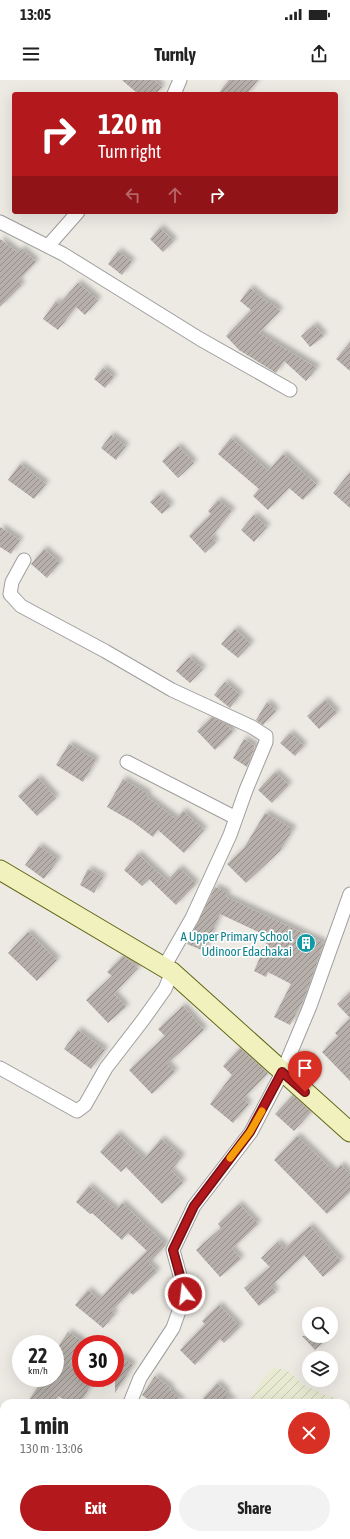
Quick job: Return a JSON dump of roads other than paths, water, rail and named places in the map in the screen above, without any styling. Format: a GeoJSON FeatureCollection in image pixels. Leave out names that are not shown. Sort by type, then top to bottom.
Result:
{"type":"FeatureCollection","features":[{"type":"Feature","properties":{"kind":"main road"},"geometry":{"type":"LineString","coordinates":[[0,870],[168,970],[350,1132]]}},
{"type":"Feature","properties":{"kind":"street"},"geometry":{"type":"LineString","coordinates":[[175,92],[180,80]]}},
{"type":"Feature","properties":{"kind":"street"},"geometry":{"type":"LineString","coordinates":[[48,246],[76,214]]}},
{"type":"Feature","properties":{"kind":"street"},"geometry":{"type":"LineString","coordinates":[[0,222],[63,254],[200,339],[290,390]]}},
{"type":"Feature","properties":{"kind":"street"},"geometry":{"type":"LineString","coordinates":[[0,1068],[77,1110],[85,1106],[106,1068],[144,1020],[165,989],[168,970],[230,835],[266,742],[266,736],[252,727],[172,690],[105,651],[21,606],[10,594],[12,582],[24,560]]}},
{"type":"Feature","properties":{"kind":"street"},"geometry":{"type":"LineString","coordinates":[[127,762],[236,818]]}},
{"type":"Feature","properties":{"kind":"street"},"geometry":{"type":"LineString","coordinates":[[132,1399],[140,1378],[173,1328],[185,1294],[173,1250],[194,1206],[250,1132],[282,1072],[310,1006],[350,894]]}},
{"type":"Feature","properties":{"kind":"place","name":"A Upper Primary School Udinoor Edachakai"},"geometry":{"type":"Point","coordinates":[306,943]}}]}
